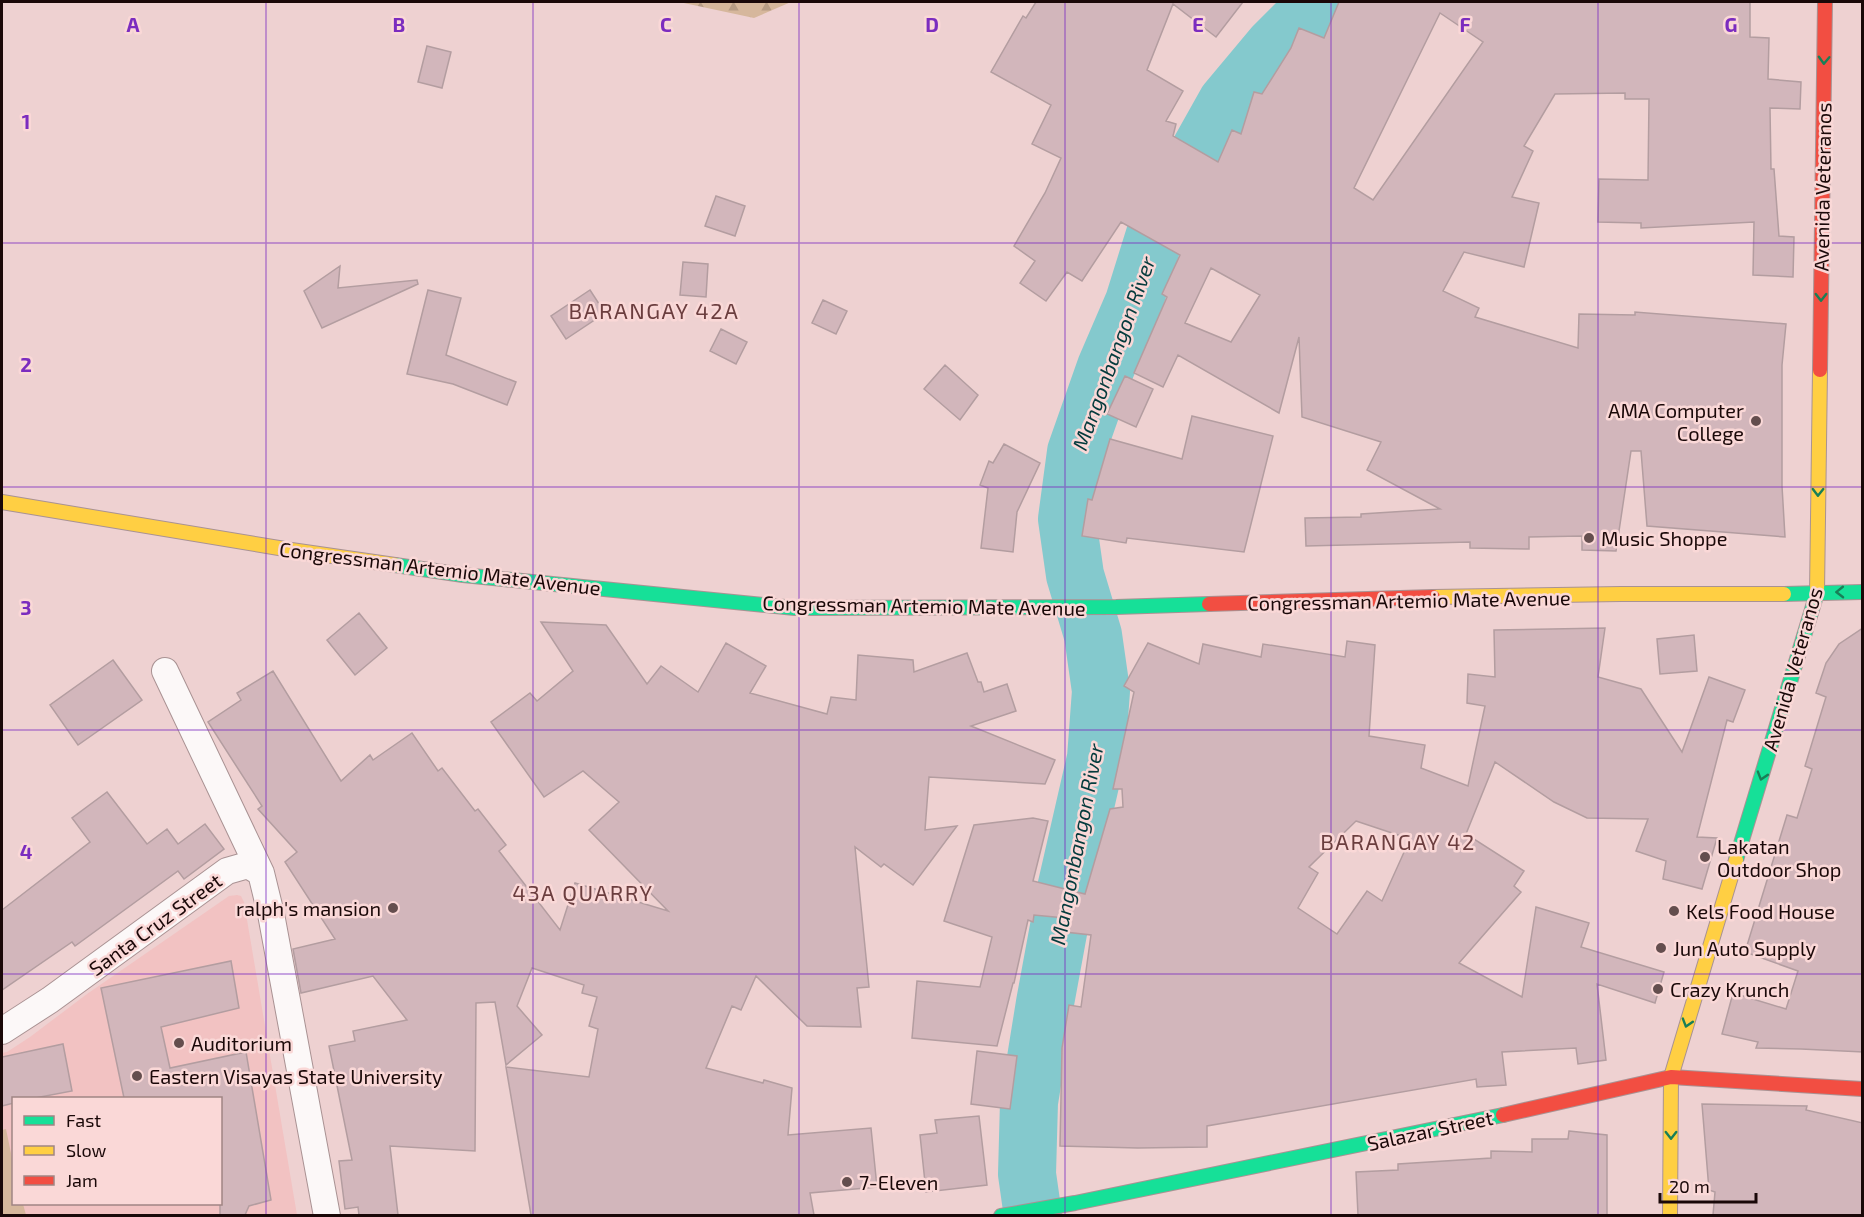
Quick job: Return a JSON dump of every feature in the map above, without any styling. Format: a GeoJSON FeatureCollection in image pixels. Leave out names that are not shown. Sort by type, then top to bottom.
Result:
{"type":"FeatureCollection","features":[{"type":"Feature","properties":{"kind":"main road","name":"Avenida Veteranos"},"geometry":{"type":"LineString","coordinates":[[1670,1215],[1671,1077],[1817,593],[1825,2]]}},
{"type":"Feature","properties":{"kind":"main road","name":"Congressman Artemio Mate Avenue"},"geometry":{"type":"LineString","coordinates":[[2,502],[279,549],[463,575],[795,608],[1116,607],[1397,598],[1863,592]]}},
{"type":"Feature","properties":{"kind":"main road"},"geometry":{"type":"LineString","coordinates":[[1845,607],[1863,600]]}},
{"type":"Feature","properties":{"kind":"main road"},"geometry":{"type":"LineString","coordinates":[[1803,640],[1825,621]]}},
{"type":"Feature","properties":{"kind":"main road","name":"Salazar Street"},"geometry":{"type":"LineString","coordinates":[[1001,1215],[1074,1203],[1527,1110],[1671,1077],[1863,1089]]}},
{"type":"Feature","properties":{"kind":"street"},"geometry":{"type":"LineString","coordinates":[[165,671],[261,873],[327,1215]]}},
{"type":"Feature","properties":{"kind":"street","name":"Santa Cruz Street"},"geometry":{"type":"LineString","coordinates":[[2,1031],[50,1000],[227,871],[248,865],[261,873]]}},
{"type":"Feature","properties":{"kind":"shaded area","name":"Eastern Visayas State University"},"geometry":{"type":"Polygon","coordinates":[[[229,896],[241,896],[244,902],[297,1215],[2,1216],[2,1053],[30,1037],[87,994],[229,896]]]}},
{"type":"Feature","properties":{"kind":"green space"},"geometry":{"type":"Polygon","coordinates":[[[679,2],[791,2],[754,18],[679,2]]]}},
{"type":"Feature","properties":{"kind":"green space"},"geometry":{"type":"Polygon","coordinates":[[[6,1129],[12,1158],[12,1205],[23,1205],[26,1215],[2,1215],[2,1130],[6,1129]]]}},
{"type":"Feature","properties":{"kind":"building"},"geometry":{"type":"Polygon","coordinates":[[[1036,2],[1243,2],[1216,37],[1173,4],[1147,70],[1183,91],[1166,121],[1176,124],[1173,136],[1218,162],[1232,130],[1241,134],[1254,92],[1262,94],[1291,48],[1299,28],[1324,38],[1339,2],[1750,2],[1750,37],[1769,38],[1768,79],[1801,82],[1800,109],[1770,108],[1771,169],[1774,169],[1779,236],[1794,237],[1793,277],[1753,275],[1754,222],[1641,228],[1641,223],[1598,222],[1599,179],[1648,180],[1649,99],[1625,99],[1625,93],[1555,94],[1524,146],[1533,151],[1512,197],[1539,203],[1524,267],[1464,252],[1443,291],[1479,308],[1475,317],[1578,348],[1579,314],[1635,315],[1635,312],[1786,324],[1782,365],[1782,486],[1785,537],[1647,526],[1641,451],[1631,451],[1616,551],[1582,550],[1582,536],[1529,537],[1529,549],[1470,548],[1470,542],[1306,546],[1305,518],[1361,517],[1361,514],[1440,509],[1367,470],[1381,442],[1302,417],[1299,337],[1279,413],[1178,355],[1163,387],[1134,373],[1167,297],[1162,294],[1180,255],[1121,222],[1082,281],[1067,272],[1046,301],[1020,283],[1035,261],[1014,246],[1045,193],[1061,158],[1032,144],[1051,105],[991,72],[1023,16],[1026,18],[1036,2]],[[1440,13],[1354,188],[1373,200],[1483,42],[1440,13]],[[1211,268],[1185,323],[1231,342],[1260,295],[1211,268]]]}},
{"type":"Feature","properties":{"kind":"building"},"geometry":{"type":"Polygon","coordinates":[[[427,46],[451,52],[442,88],[418,82],[427,46]]]}},
{"type":"Feature","properties":{"kind":"building"},"geometry":{"type":"Polygon","coordinates":[[[716,196],[745,206],[735,236],[705,226],[716,196]]]}},
{"type":"Feature","properties":{"kind":"building"},"geometry":{"type":"Polygon","coordinates":[[[683,262],[708,264],[706,297],[680,295],[683,262]]]}},
{"type":"Feature","properties":{"kind":"building"},"geometry":{"type":"Polygon","coordinates":[[[340,266],[338,288],[417,280],[418,284],[322,328],[304,291],[340,266]]]}},
{"type":"Feature","properties":{"kind":"building"},"geometry":{"type":"Polygon","coordinates":[[[428,290],[461,298],[446,355],[516,382],[507,405],[453,384],[407,374],[428,290]]]}},
{"type":"Feature","properties":{"kind":"building"},"geometry":{"type":"Polygon","coordinates":[[[590,290],[605,313],[566,339],[551,316],[590,290]]]}},
{"type":"Feature","properties":{"kind":"building"},"geometry":{"type":"Polygon","coordinates":[[[823,300],[847,311],[836,334],[812,323],[823,300]]]}},
{"type":"Feature","properties":{"kind":"building"},"geometry":{"type":"Polygon","coordinates":[[[721,329],[747,342],[736,364],[710,351],[721,329]]]}},
{"type":"Feature","properties":{"kind":"building"},"geometry":{"type":"Polygon","coordinates":[[[945,365],[978,395],[960,420],[924,389],[945,365]]]}},
{"type":"Feature","properties":{"kind":"building"},"geometry":{"type":"Polygon","coordinates":[[[1125,376],[1153,389],[1136,427],[1107,414],[1125,376]]]}},
{"type":"Feature","properties":{"kind":"building"},"geometry":{"type":"Polygon","coordinates":[[[1192,416],[1273,436],[1244,552],[1127,538],[1126,543],[1082,536],[1088,499],[1092,500],[1110,439],[1182,459],[1192,416]]]}},
{"type":"Feature","properties":{"kind":"building"},"geometry":{"type":"Polygon","coordinates":[[[1004,444],[1040,463],[1017,512],[1013,552],[981,548],[988,488],[980,485],[989,461],[993,463],[1004,444]]]}},
{"type":"Feature","properties":{"kind":"building"},"geometry":{"type":"Polygon","coordinates":[[[359,613],[387,648],[355,675],[327,640],[359,613]]]}},
{"type":"Feature","properties":{"kind":"building"},"geometry":{"type":"Polygon","coordinates":[[[541,622],[606,625],[647,684],[661,666],[698,692],[726,643],[766,666],[750,693],[827,714],[831,697],[856,700],[858,655],[913,660],[914,672],[967,653],[984,692],[1007,684],[1016,711],[971,726],[1055,760],[1045,784],[929,777],[925,830],[957,826],[913,885],[884,864],[881,867],[855,847],[869,987],[857,988],[861,1027],[807,1026],[756,976],[741,1010],[732,1006],[706,1068],[792,1088],[788,1135],[871,1128],[877,1187],[810,1193],[814,1215],[531,1215],[506,1067],[589,1077],[598,1029],[589,1026],[597,997],[582,993],[584,985],[532,968],[517,1006],[542,1035],[506,1065],[495,1002],[476,1003],[475,1151],[390,1146],[398,1215],[359,1215],[358,1207],[345,1209],[339,1161],[352,1160],[329,1046],[355,1041],[353,1031],[407,1020],[373,976],[301,993],[293,949],[335,939],[285,862],[297,852],[258,809],[262,806],[208,722],[241,700],[237,693],[273,671],[341,781],[370,755],[373,760],[412,733],[438,771],[442,768],[475,811],[478,809],[506,845],[499,851],[560,930],[575,883],[668,911],[589,830],[619,802],[583,771],[544,797],[491,722],[530,693],[537,701],[573,671],[541,622]]]}},
{"type":"Feature","properties":{"kind":"building"},"geometry":{"type":"Polygon","coordinates":[[[1605,628],[1598,677],[1641,689],[1682,752],[1709,677],[1745,690],[1733,722],[1727,720],[1697,837],[1717,838],[1702,889],[1663,879],[1666,861],[1636,851],[1648,819],[1587,818],[1554,802],[1495,762],[1466,834],[1524,871],[1514,886],[1521,892],[1459,963],[1522,997],[1536,907],[1589,923],[1581,947],[1664,972],[1655,1003],[1597,984],[1606,1060],[1578,1064],[1576,1048],[1502,1052],[1506,1085],[1477,1087],[1476,1079],[1207,1126],[1207,1147],[1060,1146],[1062,1048],[1069,1005],[1081,1007],[1091,935],[1065,932],[1065,918],[1034,915],[1033,922],[1028,920],[997,1046],[912,1038],[917,981],[980,987],[992,937],[944,921],[974,825],[1033,818],[1048,821],[1033,881],[1085,894],[1110,809],[1123,807],[1122,789],[1113,789],[1134,692],[1124,686],[1148,643],[1199,664],[1203,644],[1261,657],[1263,644],[1345,657],[1347,641],[1375,645],[1369,736],[1425,745],[1421,768],[1468,786],[1485,706],[1467,703],[1468,674],[1495,677],[1494,630],[1605,628]],[[1356,821],[1309,867],[1318,873],[1298,908],[1337,934],[1367,891],[1382,901],[1410,839],[1356,821]]]}},
{"type":"Feature","properties":{"kind":"building"},"geometry":{"type":"Polygon","coordinates":[[[1863,628],[1863,1052],[1756,1048],[1758,1042],[1722,1034],[1733,993],[1786,1009],[1798,971],[1745,952],[1787,815],[1797,818],[1812,769],[1805,766],[1826,697],[1816,693],[1826,663],[1839,644],[1863,628]]]}},
{"type":"Feature","properties":{"kind":"building"},"geometry":{"type":"Polygon","coordinates":[[[1694,635],[1697,671],[1660,674],[1657,639],[1694,635]]]}},
{"type":"Feature","properties":{"kind":"building"},"geometry":{"type":"Polygon","coordinates":[[[113,660],[142,700],[78,745],[50,705],[113,660]]]}},
{"type":"Feature","properties":{"kind":"building"},"geometry":{"type":"Polygon","coordinates":[[[107,792],[147,844],[167,829],[178,844],[205,824],[224,849],[184,879],[178,871],[75,946],[72,942],[2,990],[2,910],[90,842],[72,818],[107,792]]]}},
{"type":"Feature","properties":{"kind":"building","name":"Auditorium"},"geometry":{"type":"Polygon","coordinates":[[[231,961],[239,1008],[161,1027],[170,1068],[246,1052],[271,1200],[249,1206],[245,1215],[220,1215],[220,1205],[222,1205],[222,1097],[124,1097],[101,988],[231,961]]]}},
{"type":"Feature","properties":{"kind":"building"},"geometry":{"type":"Polygon","coordinates":[[[63,1044],[72,1091],[40,1097],[12,1097],[12,1104],[2,1106],[2,1057],[63,1044]]]}},
{"type":"Feature","properties":{"kind":"building"},"geometry":{"type":"Polygon","coordinates":[[[977,1051],[1017,1056],[1010,1109],[971,1104],[977,1051]]]}},
{"type":"Feature","properties":{"kind":"building"},"geometry":{"type":"Polygon","coordinates":[[[1702,1104],[1807,1106],[1806,1110],[1863,1123],[1863,1215],[1713,1215],[1715,1192],[1709,1190],[1702,1104]]]}},
{"type":"Feature","properties":{"kind":"building"},"geometry":{"type":"Polygon","coordinates":[[[979,1116],[987,1185],[926,1192],[920,1135],[937,1133],[935,1120],[979,1116]]]}},
{"type":"Feature","properties":{"kind":"building"},"geometry":{"type":"Polygon","coordinates":[[[1569,1131],[1607,1135],[1607,1215],[1358,1215],[1356,1172],[1398,1170],[1398,1164],[1491,1158],[1491,1151],[1532,1152],[1532,1139],[1568,1139],[1569,1131]]]}},
{"type":"Feature","properties":{"kind":"waterway","name":"Mangonbangon River"},"geometry":{"type":"LineString","coordinates":[[1033,1216],[1027,1174],[1029,1102],[1066,889],[1096,758],[1101,691],[1093,635],[1075,575],[1067,519],[1076,452],[1106,367],[1134,302],[1158,225],[1227,102],[1273,47],[1318,2]]}},
{"type":"Feature","properties":{"kind":"traffic: fast"},"geometry":{"type":"LineString","coordinates":[[395,565],[463,575],[795,608],[1116,607],[1209,604]]}},
{"type":"Feature","properties":{"kind":"traffic: fast"},"geometry":{"type":"LineString","coordinates":[[1784,594],[1862,592]]}},
{"type":"Feature","properties":{"kind":"traffic: fast"},"geometry":{"type":"LineString","coordinates":[[1736,860],[1817,593]]}},
{"type":"Feature","properties":{"kind":"traffic: fast"},"geometry":{"type":"LineString","coordinates":[[1001,1216],[1075,1203],[1503,1115]]}},
{"type":"Feature","properties":{"kind":"traffic: slow"},"geometry":{"type":"LineString","coordinates":[[1817,593],[1820,370]]}},
{"type":"Feature","properties":{"kind":"traffic: slow"},"geometry":{"type":"LineString","coordinates":[[2,502],[395,565]]}},
{"type":"Feature","properties":{"kind":"traffic: slow"},"geometry":{"type":"LineString","coordinates":[[1433,597],[1784,594]]}},
{"type":"Feature","properties":{"kind":"traffic: slow"},"geometry":{"type":"LineString","coordinates":[[1670,1216],[1671,1077],[1736,860]]}},
{"type":"Feature","properties":{"kind":"traffic: jam"},"geometry":{"type":"LineString","coordinates":[[1820,370],[1825,2]]}},
{"type":"Feature","properties":{"kind":"traffic: jam"},"geometry":{"type":"LineString","coordinates":[[1209,604],[1433,597]]}},
{"type":"Feature","properties":{"kind":"traffic: jam"},"geometry":{"type":"LineString","coordinates":[[1503,1115],[1671,1077],[1862,1089]]}},
{"type":"Feature","properties":{"kind":"place","name":"AMA Computer College"},"geometry":{"type":"Point","coordinates":[1756,421]}},
{"type":"Feature","properties":{"kind":"place","name":"Music Shoppe"},"geometry":{"type":"Point","coordinates":[1589,538]}},
{"type":"Feature","properties":{"kind":"place","name":"Lakatan Outdoor Shop"},"geometry":{"type":"Point","coordinates":[1705,857]}},
{"type":"Feature","properties":{"kind":"place","name":"ralph's mansion"},"geometry":{"type":"Point","coordinates":[393,908]}},
{"type":"Feature","properties":{"kind":"place","name":"Kels Food House"},"geometry":{"type":"Point","coordinates":[1674,911]}},
{"type":"Feature","properties":{"kind":"place","name":"Jun Auto Supply"},"geometry":{"type":"Point","coordinates":[1661,948]}},
{"type":"Feature","properties":{"kind":"place","name":"Crazy Krunch"},"geometry":{"type":"Point","coordinates":[1658,989]}},
{"type":"Feature","properties":{"kind":"place","name":"Auditorium"},"geometry":{"type":"Point","coordinates":[179,1043]}},
{"type":"Feature","properties":{"kind":"place","name":"Eastern Visayas State University"},"geometry":{"type":"Point","coordinates":[137,1076]}},
{"type":"Feature","properties":{"kind":"place","name":"7-Eleven"},"geometry":{"type":"Point","coordinates":[847,1182]}},
{"type":"Feature","properties":{"kind":"district","name":"BARANGAY 42A"},"geometry":{"type":"Point","coordinates":[654,310]}},
{"type":"Feature","properties":{"kind":"district","name":"BARANGAY 42"},"geometry":{"type":"Point","coordinates":[1398,841]}},
{"type":"Feature","properties":{"kind":"district","name":"43A QUARRY"},"geometry":{"type":"Point","coordinates":[583,892]}}]}
